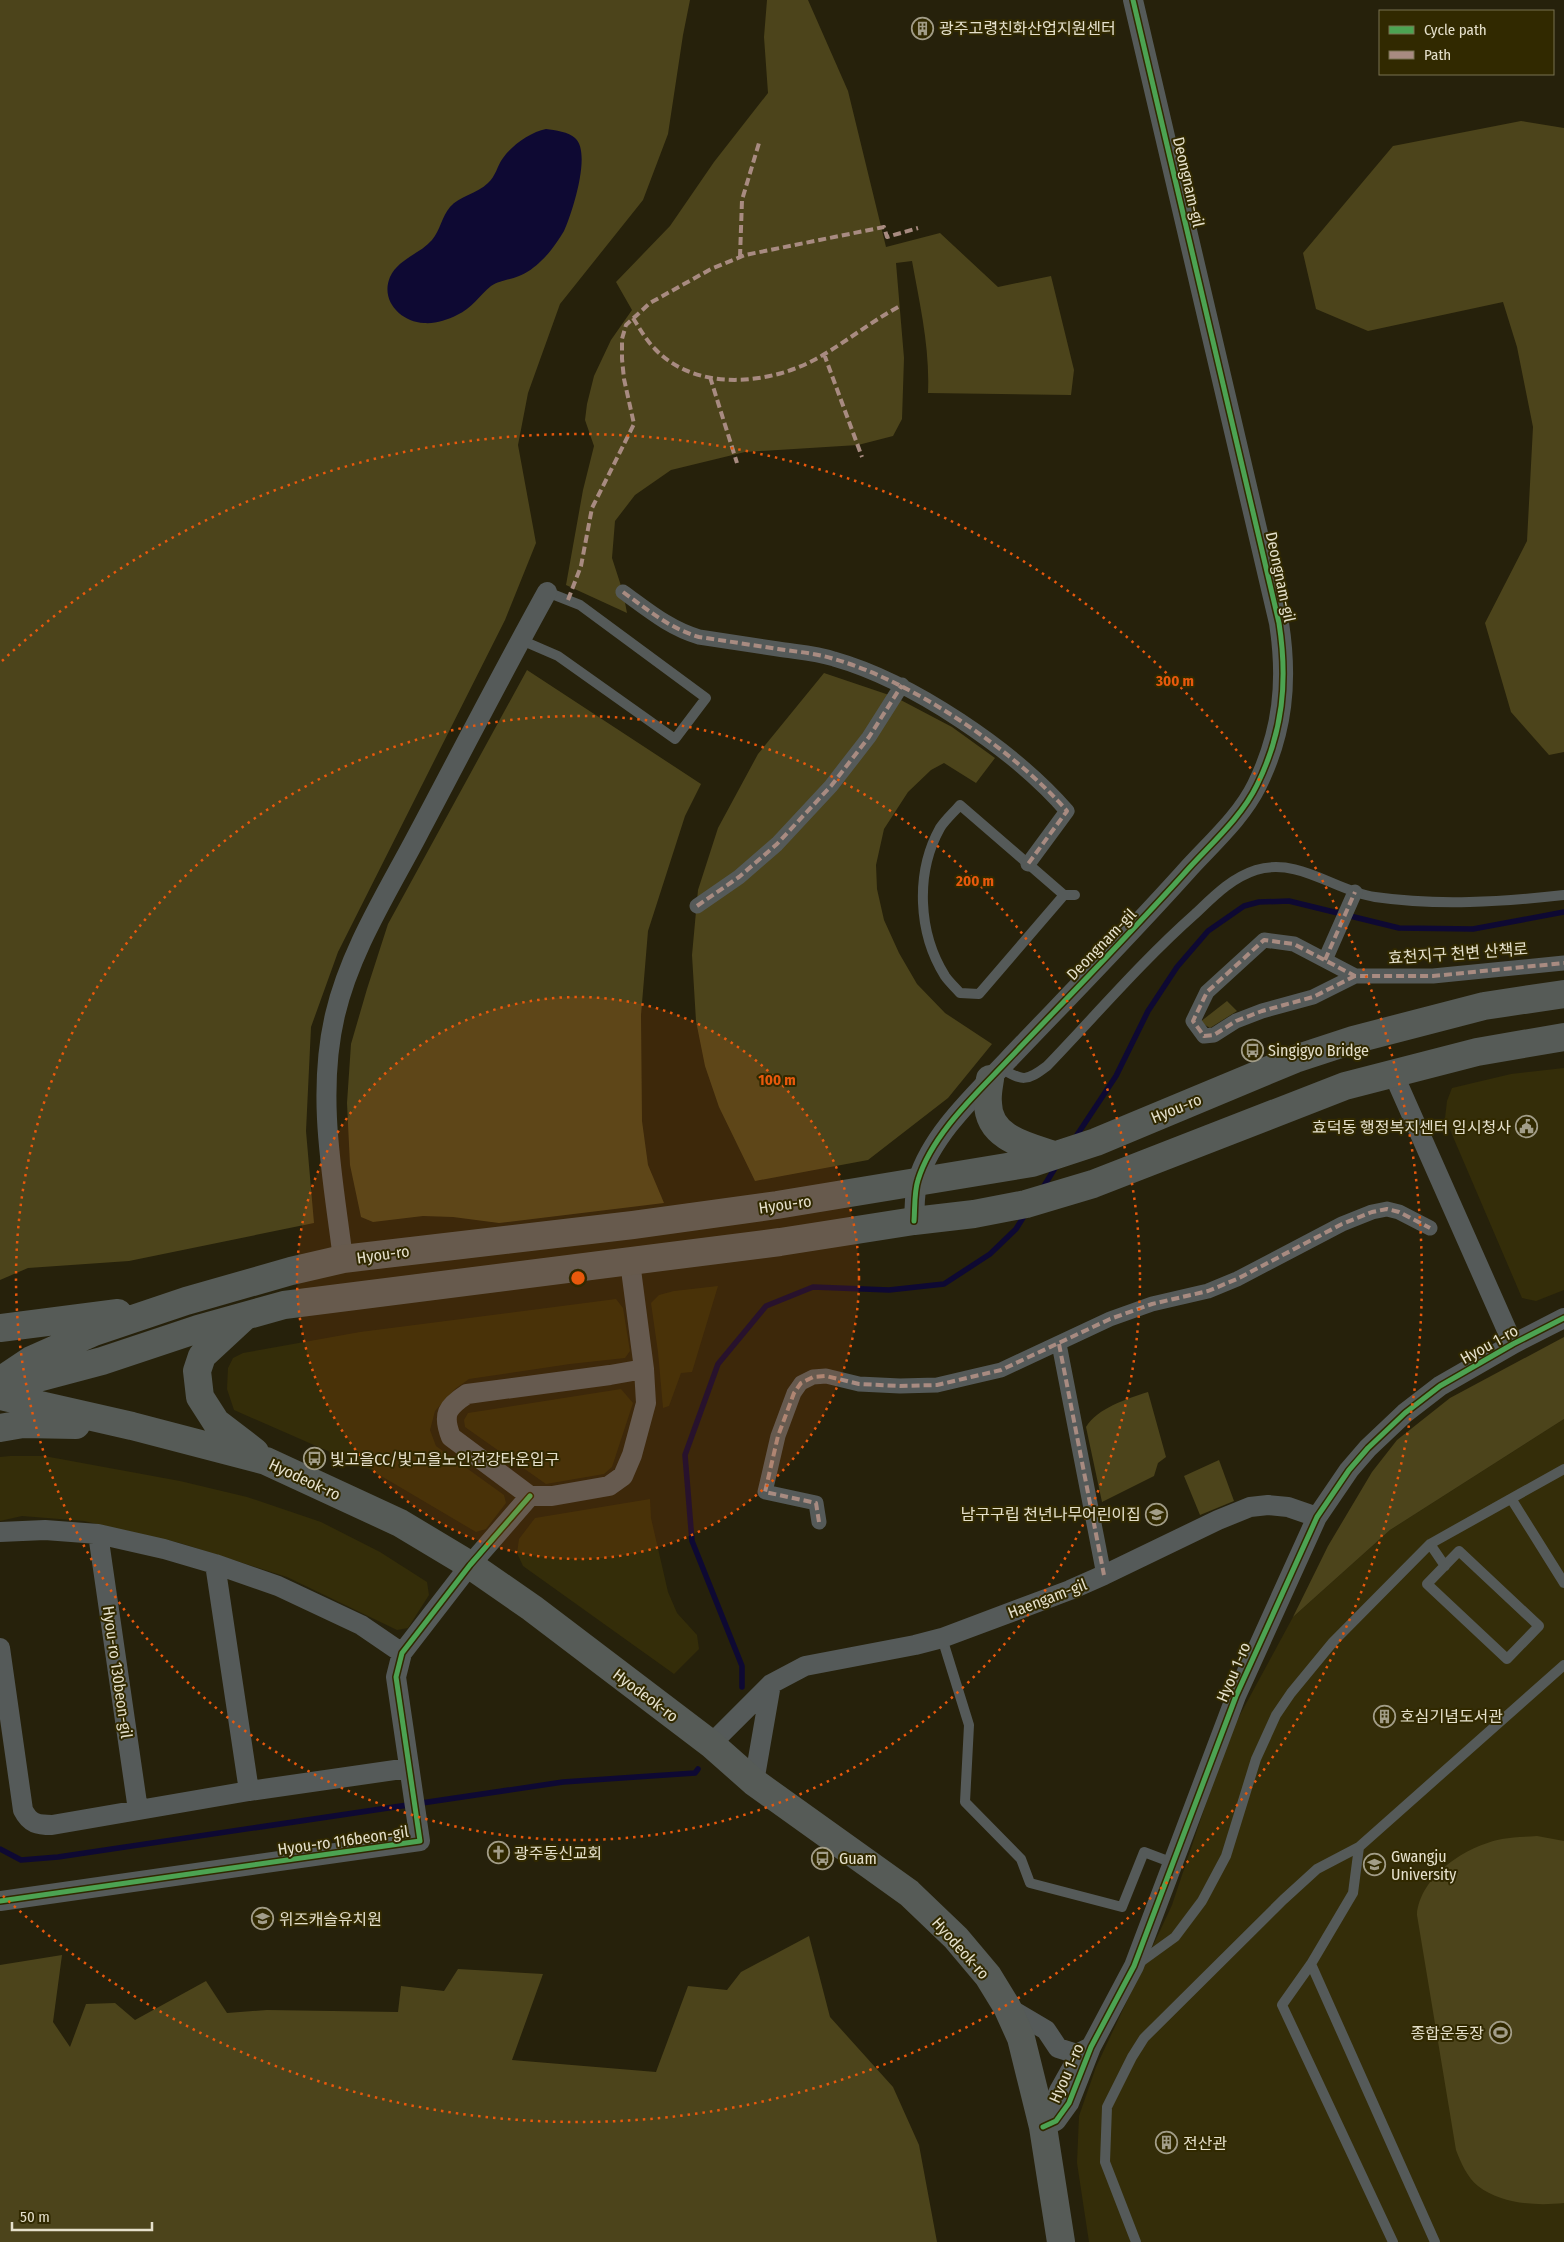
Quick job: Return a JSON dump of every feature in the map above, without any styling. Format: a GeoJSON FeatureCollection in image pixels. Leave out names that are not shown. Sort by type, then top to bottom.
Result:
{"type":"FeatureCollection","features":[{"type":"Feature","properties":{"kind":"main road","name":"Hyou-ro"},"geometry":{"type":"LineString","coordinates":[[0,1381],[31,1360],[94,1332],[241,1284],[343,1259],[633,1225],[849,1194],[988,1172],[1032,1163],[1096,1142],[1295,1059],[1353,1040],[1484,1006],[1564,994]]}},
{"type":"Feature","properties":{"kind":"main road"},"geometry":{"type":"LineString","coordinates":[[0,1388],[102,1361],[198,1329],[284,1306],[780,1242],[914,1221],[974,1214],[1026,1204],[1093,1184],[1297,1103],[1345,1086],[1477,1052],[1564,1037]]}},
{"type":"Feature","properties":{"kind":"main road"},"geometry":{"type":"LineString","coordinates":[[995,1074],[987,1104],[996,1126],[1013,1140],[1054,1155]]}},
{"type":"Feature","properties":{"kind":"main road"},"geometry":{"type":"LineString","coordinates":[[0,1328],[172,1306]]}},
{"type":"Feature","properties":{"kind":"main road"},"geometry":{"type":"LineString","coordinates":[[246,1315],[202,1356],[197,1371],[200,1397],[216,1422],[266,1461]]}},
{"type":"Feature","properties":{"kind":"main road","name":"Hyodeok-ro"},"geometry":{"type":"LineString","coordinates":[[0,1396],[132,1426],[266,1461],[400,1523],[470,1565],[532,1608],[711,1744],[754,1782],[909,1893],[988,1976],[1021,2038],[1043,2127],[1061,2242]]}},
{"type":"Feature","properties":{"kind":"main road"},"geometry":{"type":"LineString","coordinates":[[0,1428],[24,1424],[76,1425],[167,1436]]}},
{"type":"Feature","properties":{"kind":"street","name":"Deongnam-gil"},"geometry":{"type":"LineString","coordinates":[[914,1221],[917,1182],[926,1158],[939,1138],[995,1074],[1156,906],[1238,814],[1256,787],[1267,764],[1278,733],[1283,705],[1283,667],[1279,623],[1133,0]]}},
{"type":"Feature","properties":{"kind":"street"},"geometry":{"type":"LineString","coordinates":[[343,1259],[326,1117],[326,1089],[337,1008],[347,976],[373,919],[547,592]]}},
{"type":"Feature","properties":{"kind":"street"},"geometry":{"type":"LineString","coordinates":[[623,592],[662,621],[683,632],[699,637],[834,658],[902,685],[975,731],[1047,788],[1067,811],[1028,864]]}},
{"type":"Feature","properties":{"kind":"street"},"geometry":{"type":"LineString","coordinates":[[697,906],[739,878],[776,844],[831,786],[870,737],[902,685]]}},
{"type":"Feature","properties":{"kind":"street"},"geometry":{"type":"LineString","coordinates":[[1325,960],[1352,897]]}},
{"type":"Feature","properties":{"kind":"street","name":"효천지구 천변 산책로"},"geometry":{"type":"LineString","coordinates":[[1355,976],[1294,944],[1264,940],[1207,992],[1193,1021],[1204,1036],[1214,1035],[1236,1021],[1289,1002],[1313,997],[1355,976],[1433,976],[1564,963]]}},
{"type":"Feature","properties":{"kind":"street","name":"Hyou 1-ro"},"geometry":{"type":"LineString","coordinates":[[1393,1073],[1514,1344]]}},
{"type":"Feature","properties":{"kind":"street"},"geometry":{"type":"LineString","coordinates":[[819,1522],[816,1503],[765,1492],[784,1418],[794,1393],[802,1383],[813,1377],[826,1376],[859,1384],[937,1385],[1001,1370],[1110,1319],[1143,1307],[1208,1291],[1237,1279],[1342,1224],[1372,1212],[1387,1209],[1399,1212],[1430,1228]]}},
{"type":"Feature","properties":{"kind":"street"},"geometry":{"type":"LineString","coordinates":[[630,1262],[644,1368],[646,1403],[632,1454],[623,1476],[609,1486],[552,1496],[530,1496],[451,1437],[445,1422],[450,1405],[467,1394],[610,1376],[644,1368]]}},
{"type":"Feature","properties":{"kind":"street","name":"Hyou 1-ro"},"geometry":{"type":"LineString","coordinates":[[1043,2127],[1056,2121],[1069,2103],[1091,2047],[1134,1966],[1236,1696],[1317,1517],[1349,1470],[1368,1448],[1405,1413],[1440,1386],[1564,1318]]}},
{"type":"Feature","properties":{"kind":"street"},"geometry":{"type":"LineString","coordinates":[[1059,1344],[1104,1575]]}},
{"type":"Feature","properties":{"kind":"street","name":"Hyou-ro 116beon-gil"},"geometry":{"type":"LineString","coordinates":[[0,1901],[420,1841],[396,1677],[402,1653],[470,1565],[530,1496]]}},
{"type":"Feature","properties":{"kind":"street","name":"Haengam-gil"},"geometry":{"type":"LineString","coordinates":[[711,1744],[771,1684],[805,1666],[942,1638],[1104,1575],[1218,1520],[1250,1507],[1268,1505],[1288,1507],[1317,1517]]}},
{"type":"Feature","properties":{"kind":"street"},"geometry":{"type":"LineString","coordinates":[[0,1532],[45,1530],[98,1534],[164,1549],[215,1564],[278,1586],[361,1625],[402,1653]]}},
{"type":"Feature","properties":{"kind":"street","name":"Hyou-ro 130beon-gil"},"geometry":{"type":"LineString","coordinates":[[98,1534],[138,1810]]}},
{"type":"Feature","properties":{"kind":"street"},"geometry":{"type":"LineString","coordinates":[[215,1564],[250,1791]]}},
{"type":"Feature","properties":{"kind":"street"},"geometry":{"type":"LineString","coordinates":[[0,1648],[23,1810],[31,1822],[38,1825],[52,1825],[250,1791],[410,1775]]}},
{"type":"Feature","properties":{"kind":"street"},"geometry":{"type":"LineString","coordinates":[[754,1782],[771,1684]]}},
{"type":"Feature","properties":{"kind":"street","name":"Hyou 1-ro"},"geometry":{"type":"LineString","coordinates":[[1006,2007],[1046,2030],[1058,2048],[1077,2054],[1091,2047]]}},
{"type":"Feature","properties":{"kind":"lane"},"geometry":{"type":"LineString","coordinates":[[521,640],[558,656],[675,739],[706,698],[580,605],[547,592]]}},
{"type":"Feature","properties":{"kind":"lane"},"geometry":{"type":"LineString","coordinates":[[960,805],[1028,864],[1069,895],[979,994],[960,993],[945,976],[934,953],[924,914],[923,881],[929,855],[941,828],[960,805]]}},
{"type":"Feature","properties":{"kind":"lane"},"geometry":{"type":"LineString","coordinates":[[995,1074],[1023,1079],[1031,1078],[1047,1066],[1172,934],[1237,878],[1256,870],[1278,867],[1318,876],[1352,897],[1373,897],[1417,902],[1502,902],[1564,895]]}},
{"type":"Feature","properties":{"kind":"lane"},"geometry":{"type":"LineString","coordinates":[[1134,1966],[1175,1937],[1202,1901],[1226,1856],[1256,1758],[1276,1715],[1290,1693],[1333,1642],[1430,1544],[1564,1470]]}},
{"type":"Feature","properties":{"kind":"lane"},"geometry":{"type":"LineString","coordinates":[[1512,1500],[1564,1583]]}},
{"type":"Feature","properties":{"kind":"lane"},"geometry":{"type":"LineString","coordinates":[[1430,1544],[1445,1566]]}},
{"type":"Feature","properties":{"kind":"lane"},"geometry":{"type":"LineString","coordinates":[[1459,1551],[1539,1626],[1507,1659],[1427,1584],[1445,1566],[1459,1551]]}},
{"type":"Feature","properties":{"kind":"lane"},"geometry":{"type":"LineString","coordinates":[[942,1638],[969,1725],[966,1802],[1021,1859],[1030,1883],[1122,1907],[1144,1852],[1173,1863]]}},
{"type":"Feature","properties":{"kind":"lane"},"geometry":{"type":"LineString","coordinates":[[1136,2242],[1105,2162],[1107,2107],[1132,2057],[1144,2038],[1283,1900],[1317,1869],[1359,1846],[1564,1665]]}},
{"type":"Feature","properties":{"kind":"lane"},"geometry":{"type":"LineString","coordinates":[[1359,1846],[1353,1893],[1311,1964],[1282,2004],[1393,2242]]}},
{"type":"Feature","properties":{"kind":"lane"},"geometry":{"type":"LineString","coordinates":[[1311,1964],[1435,2242]]}},
{"type":"Feature","properties":{"kind":"shaded area"},"geometry":{"type":"Polygon","coordinates":[[[0,0],[690,0],[668,134],[643,200],[560,304],[528,393],[518,445],[536,543],[505,620],[338,952],[311,1027],[306,1131],[314,1223],[129,1261],[28,1268],[0,1280],[0,0]]]}},
{"type":"Feature","properties":{"kind":"shaded area"},"geometry":{"type":"Polygon","coordinates":[[[767,0],[808,0],[848,91],[886,247],[940,233],[998,287],[1051,276],[1074,370],[1071,395],[928,393],[926,343],[912,261],[896,263],[904,358],[902,419],[893,436],[858,445],[745,452],[671,470],[635,495],[615,521],[612,558],[623,592],[627,613],[566,585],[583,490],[594,446],[585,420],[587,404],[594,376],[611,340],[632,310],[616,282],[670,226],[714,162],[768,93],[764,37],[767,0]]]}},
{"type":"Feature","properties":{"kind":"shaded area"},"geometry":{"type":"Polygon","coordinates":[[[1521,121],[1564,128],[1564,752],[1549,755],[1511,712],[1485,623],[1527,541],[1533,427],[1517,347],[1503,302],[1368,331],[1316,309],[1303,253],[1393,146],[1521,121]]]}},
{"type":"Feature","properties":{"kind":"shaded area"},"geometry":{"type":"Polygon","coordinates":[[[546,129],[569,134],[575,138],[580,145],[582,156],[579,183],[571,211],[564,231],[550,251],[531,270],[494,284],[467,309],[453,317],[437,322],[424,323],[408,319],[400,314],[390,302],[388,294],[390,277],[394,271],[432,240],[447,211],[454,203],[484,187],[491,180],[501,161],[511,148],[528,136],[546,129]]]}},
{"type":"Feature","properties":{"kind":"shaded area"},"geometry":{"type":"Polygon","coordinates":[[[527,670],[701,784],[685,816],[648,931],[641,1015],[642,1121],[648,1165],[664,1203],[499,1223],[453,1217],[423,1216],[373,1222],[361,1217],[350,1165],[347,1103],[351,1044],[388,924],[527,670]]]}},
{"type":"Feature","properties":{"kind":"shaded area"},"geometry":{"type":"Polygon","coordinates":[[[824,673],[895,697],[952,727],[995,758],[976,783],[944,763],[931,770],[908,792],[884,829],[876,865],[877,889],[884,920],[899,953],[917,984],[945,1013],[992,1044],[948,1098],[868,1160],[755,1181],[719,1107],[705,1066],[696,1021],[692,955],[698,890],[718,828],[758,754],[824,673]]]}},
{"type":"Feature","properties":{"kind":"shaded area"},"geometry":{"type":"Polygon","coordinates":[[[1227,1001],[1237,1011],[1210,1028],[1200,1022],[1227,1001]]]}},
{"type":"Feature","properties":{"kind":"shaded area"},"geometry":{"type":"Polygon","coordinates":[[[1564,1068],[1564,1290],[1536,1301],[1522,1298],[1445,1118],[1447,1101],[1452,1088],[1511,1074],[1564,1068]]]}},
{"type":"Feature","properties":{"kind":"shaded area"},"geometry":{"type":"Polygon","coordinates":[[[718,1286],[692,1372],[681,1373],[669,1406],[663,1408],[651,1303],[659,1295],[674,1291],[718,1286]]]}},
{"type":"Feature","properties":{"kind":"shaded area"},"geometry":{"type":"Polygon","coordinates":[[[616,1299],[623,1308],[630,1351],[625,1358],[469,1379],[455,1389],[435,1411],[430,1430],[436,1446],[504,1495],[506,1503],[486,1529],[476,1532],[371,1470],[234,1410],[227,1389],[228,1368],[233,1358],[243,1353],[360,1332],[616,1299]]]}},
{"type":"Feature","properties":{"kind":"shaded area"},"geometry":{"type":"Polygon","coordinates":[[[1564,1337],[1564,1419],[1390,1530],[1293,1617],[1328,1546],[1372,1472],[1397,1440],[1450,1398],[1564,1337]]]}},
{"type":"Feature","properties":{"kind":"shaded area"},"geometry":{"type":"Polygon","coordinates":[[[621,1389],[633,1403],[612,1467],[604,1474],[546,1484],[465,1427],[464,1420],[468,1413],[621,1389]]]}},
{"type":"Feature","properties":{"kind":"shaded area"},"geometry":{"type":"Polygon","coordinates":[[[1148,1392],[1166,1457],[1158,1463],[1154,1476],[1102,1502],[1086,1427],[1091,1420],[1105,1409],[1148,1392]]]}},
{"type":"Feature","properties":{"kind":"shaded area","name":"Gwangju University"},"geometry":{"type":"Polygon","coordinates":[[[1564,1419],[1564,2242],[1089,2242],[1077,2163],[1079,2116],[1096,2067],[1172,1905],[1229,1735],[1293,1617],[1390,1530],[1564,1419]]]}},
{"type":"Feature","properties":{"kind":"shaded area"},"geometry":{"type":"Polygon","coordinates":[[[44,1456],[180,1481],[247,1497],[321,1522],[380,1552],[427,1582],[429,1595],[408,1628],[397,1630],[287,1577],[180,1543],[84,1521],[22,1516],[0,1521],[0,1457],[44,1456]]]}},
{"type":"Feature","properties":{"kind":"shaded area"},"geometry":{"type":"Polygon","coordinates":[[[1219,1460],[1234,1501],[1200,1515],[1184,1476],[1219,1460]]]}},
{"type":"Feature","properties":{"kind":"shaded area"},"geometry":{"type":"Polygon","coordinates":[[[650,1499],[651,1518],[668,1592],[677,1613],[697,1635],[699,1649],[674,1674],[523,1566],[517,1553],[519,1539],[535,1518],[650,1499]]]}},
{"type":"Feature","properties":{"kind":"shaded area","name":"종합운동장"},"geometry":{"type":"Polygon","coordinates":[[[1537,1836],[1564,1841],[1564,2203],[1553,2204],[1531,2204],[1497,2197],[1478,2186],[1462,2165],[1456,2150],[1417,1915],[1420,1901],[1426,1888],[1447,1865],[1460,1856],[1474,1848],[1502,1839],[1537,1836]]]}},
{"type":"Feature","properties":{"kind":"shaded area"},"geometry":{"type":"Polygon","coordinates":[[[809,1936],[830,2017],[893,2087],[919,2145],[937,2242],[0,2242],[0,1965],[62,1955],[53,2022],[70,2047],[86,2004],[115,2003],[135,2020],[206,1981],[227,2013],[267,2010],[398,2012],[401,1986],[444,1991],[458,1969],[543,1974],[512,2060],[656,2072],[688,1986],[727,1990],[741,1972],[809,1936]]]}},
{"type":"Feature","properties":{"kind":"waterway"},"geometry":{"type":"LineString","coordinates":[[1075,1138],[1116,1076],[1148,1011],[1177,967],[1208,931],[1244,906],[1259,902],[1289,901],[1399,928],[1473,929],[1564,912]]}},
{"type":"Feature","properties":{"kind":"waterway"},"geometry":{"type":"LineString","coordinates":[[1042,1189],[1057,1165]]}},
{"type":"Feature","properties":{"kind":"waterway"},"geometry":{"type":"LineString","coordinates":[[742,1687],[742,1666],[692,1541],[685,1455],[718,1364],[766,1306],[813,1287],[889,1290],[944,1284],[990,1254],[1016,1229],[1026,1213]]}},
{"type":"Feature","properties":{"kind":"waterway"},"geometry":{"type":"LineString","coordinates":[[0,1849],[21,1860],[58,1857],[563,1782],[695,1773],[698,1769]]}},
{"type":"Feature","properties":{"kind":"marked path"},"geometry":{"type":"LineString","coordinates":[[740,257],[742,200],[759,143]]}},
{"type":"Feature","properties":{"kind":"marked path"},"geometry":{"type":"LineString","coordinates":[[568,600],[581,566],[592,508],[634,424],[624,379],[622,359],[622,339],[626,325],[650,303],[711,269],[745,255],[884,227],[887,237],[918,228]]}},
{"type":"Feature","properties":{"kind":"marked path"},"geometry":{"type":"LineString","coordinates":[[633,318],[652,346],[672,363],[691,372],[711,378],[733,380],[755,379],[797,368],[827,353],[900,306]]}},
{"type":"Feature","properties":{"kind":"marked path"},"geometry":{"type":"LineString","coordinates":[[824,354],[862,457]]}},
{"type":"Feature","properties":{"kind":"marked path"},"geometry":{"type":"LineString","coordinates":[[710,377],[737,463]]}},
{"type":"Feature","properties":{"kind":"marked path"},"geometry":{"type":"LineString","coordinates":[[623,592],[659,618],[688,633],[699,637],[813,654],[834,659],[864,669],[896,683],[960,720],[1019,765],[1067,811],[1028,864]]}},
{"type":"Feature","properties":{"kind":"marked path"},"geometry":{"type":"LineString","coordinates":[[697,906],[739,877],[777,844],[831,786],[869,737],[902,685]]}},
{"type":"Feature","properties":{"kind":"marked path"},"geometry":{"type":"LineString","coordinates":[[1325,960],[1355,892]]}},
{"type":"Feature","properties":{"kind":"marked path"},"geometry":{"type":"LineString","coordinates":[[1355,976],[1313,997],[1262,1011],[1236,1021],[1214,1035],[1204,1036],[1193,1021],[1207,992],[1264,940],[1294,944],[1355,976],[1433,976],[1564,963]]}},
{"type":"Feature","properties":{"kind":"marked path"},"geometry":{"type":"LineString","coordinates":[[819,1522],[816,1503],[765,1492],[778,1436],[794,1393],[801,1383],[813,1377],[826,1376],[859,1384],[937,1385],[1001,1370],[1110,1319],[1152,1304],[1208,1291],[1237,1279],[1342,1224],[1372,1212],[1387,1209],[1399,1212],[1430,1228]]}},
{"type":"Feature","properties":{"kind":"marked path"},"geometry":{"type":"LineString","coordinates":[[1059,1344],[1104,1575]]}},
{"type":"Feature","properties":{"kind":"cycle path"},"geometry":{"type":"LineString","coordinates":[[914,1221],[915,1195],[918,1180],[933,1147],[944,1131],[969,1101],[1123,940],[1235,818],[1257,785],[1266,765],[1278,726],[1283,686],[1282,644],[1279,623],[1133,0]]}},
{"type":"Feature","properties":{"kind":"cycle path"},"geometry":{"type":"LineString","coordinates":[[1043,2127],[1056,2121],[1069,2103],[1091,2047],[1134,1966],[1236,1696],[1317,1517],[1349,1470],[1368,1448],[1405,1413],[1440,1386],[1513,1344],[1564,1318]]}},
{"type":"Feature","properties":{"kind":"cycle path"},"geometry":{"type":"LineString","coordinates":[[0,1901],[420,1841],[396,1677],[402,1653],[470,1565],[530,1496]]}},
{"type":"Feature","properties":{"kind":"place","name":"광주고령친화산업지원센터"},"geometry":{"type":"Point","coordinates":[923,28]}},
{"type":"Feature","properties":{"kind":"place","name":"Singigyo Bridge"},"geometry":{"type":"Point","coordinates":[1252,1050]}},
{"type":"Feature","properties":{"kind":"place","name":"효덕동 행정복지센터 임시청사"},"geometry":{"type":"Point","coordinates":[1527,1127]}},
{"type":"Feature","properties":{"kind":"place","name":"빛고을CC/빛고을노인건강타운입구"},"geometry":{"type":"Point","coordinates":[314,1459]}},
{"type":"Feature","properties":{"kind":"place","name":"남구구립 천년나무어린이집"},"geometry":{"type":"Point","coordinates":[1157,1514]}},
{"type":"Feature","properties":{"kind":"place","name":"호심기념도서관"},"geometry":{"type":"Point","coordinates":[1384,1716]}},
{"type":"Feature","properties":{"kind":"place","name":"광주동신교회"},"geometry":{"type":"Point","coordinates":[498,1853]}},
{"type":"Feature","properties":{"kind":"place","name":"Guam"},"geometry":{"type":"Point","coordinates":[823,1858]}},
{"type":"Feature","properties":{"kind":"place","name":"Gwangju University"},"geometry":{"type":"Point","coordinates":[1375,1865]}},
{"type":"Feature","properties":{"kind":"place","name":"위즈캐슬유치원"},"geometry":{"type":"Point","coordinates":[263,1919]}},
{"type":"Feature","properties":{"kind":"place","name":"종합운동장"},"geometry":{"type":"Point","coordinates":[1500,2033]}},
{"type":"Feature","properties":{"kind":"place","name":"전산관"},"geometry":{"type":"Point","coordinates":[1167,2143]}}]}
